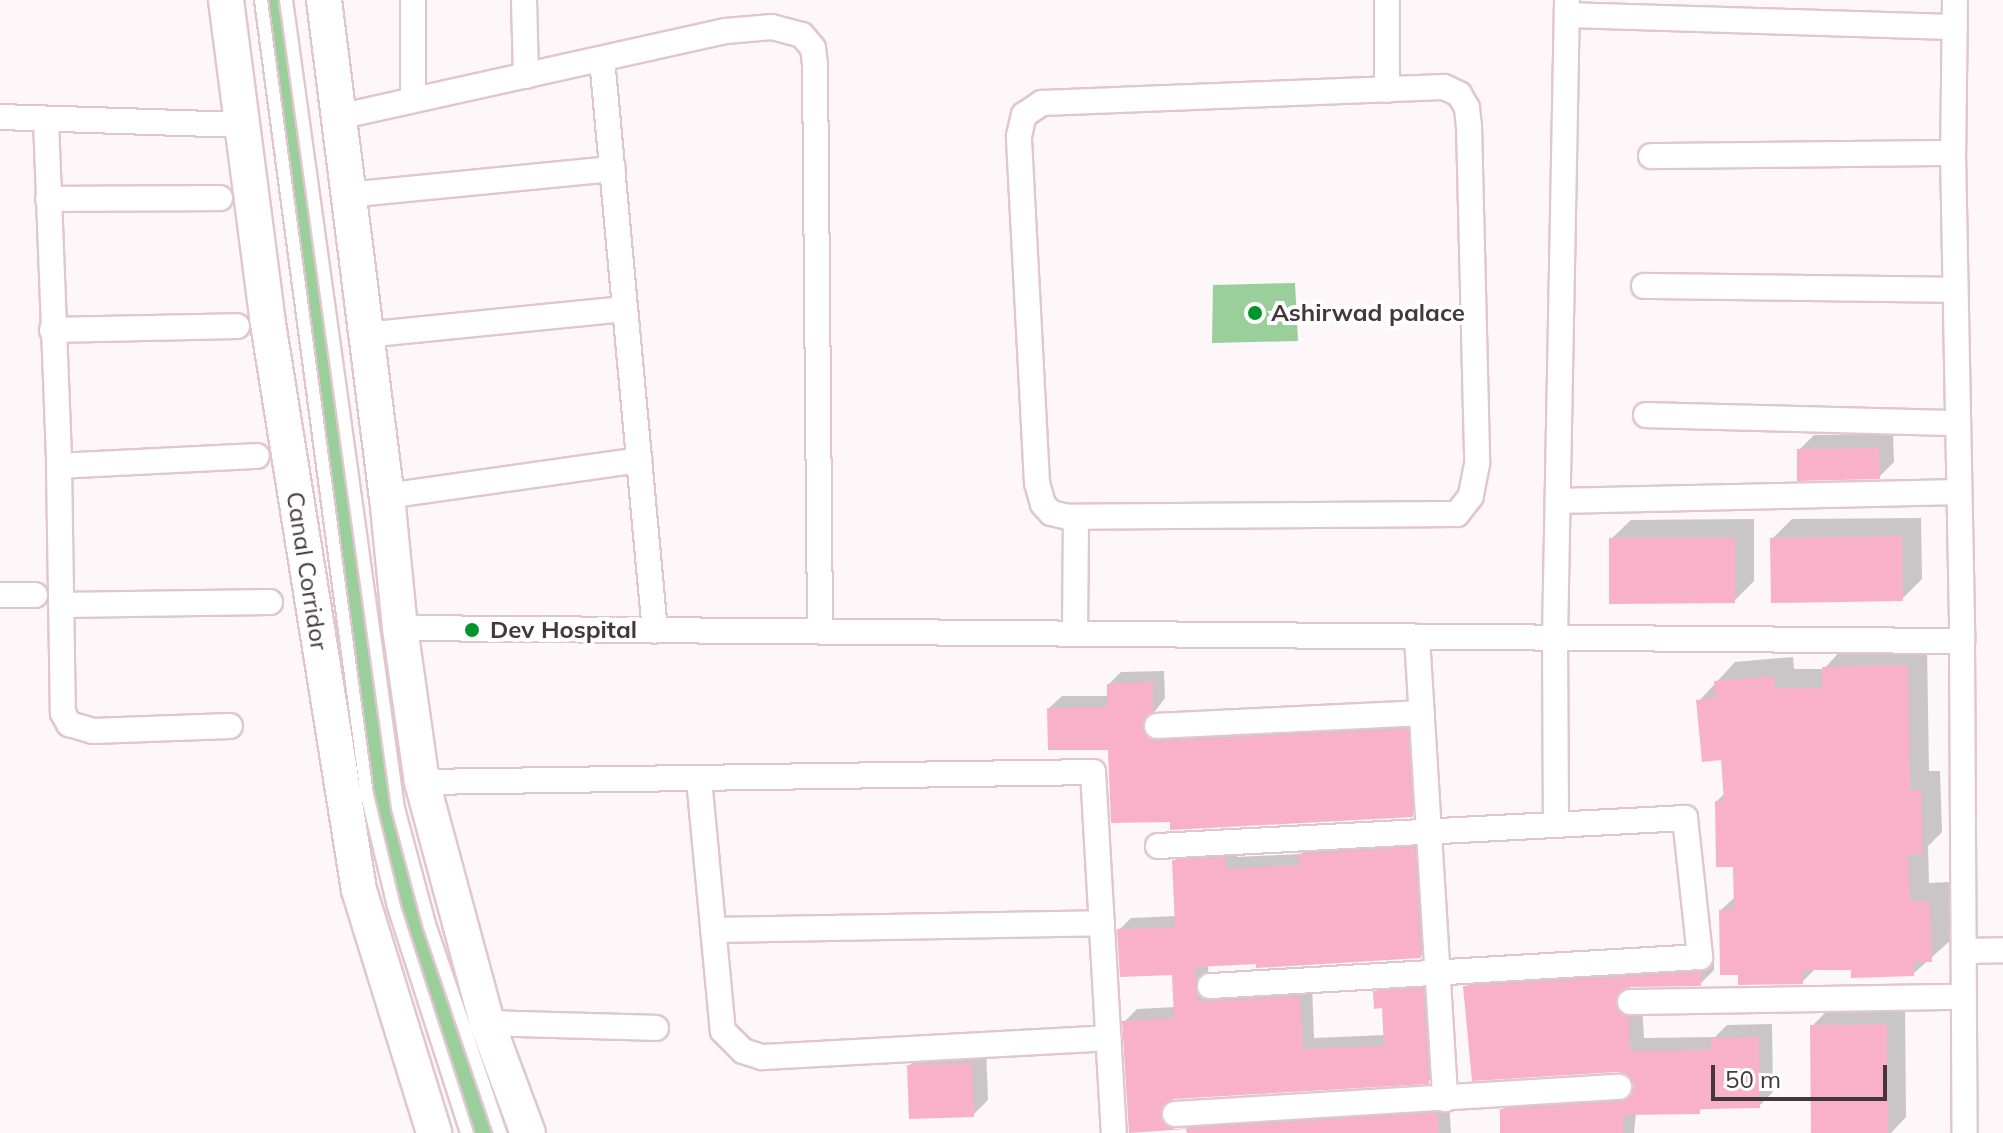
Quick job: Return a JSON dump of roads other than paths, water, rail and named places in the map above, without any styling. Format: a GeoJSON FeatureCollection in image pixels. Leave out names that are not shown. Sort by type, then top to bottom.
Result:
{"type":"FeatureCollection","features":[{"type":"Feature","properties":{"kind":"street","name":"Canal Corridor"},"geometry":{"type":"LineString","coordinates":[[226,0],[239,125],[359,890],[434,1133]]}},
{"type":"Feature","properties":{"kind":"street"},"geometry":{"type":"LineString","coordinates":[[324,0],[364,335],[387,496],[400,628],[422,782],[487,1023],[528,1133]]}},
{"type":"Feature","properties":{"kind":"street"},"geometry":{"type":"LineString","coordinates":[[413,0],[413,100]]}},
{"type":"Feature","properties":{"kind":"street"},"geometry":{"type":"LineString","coordinates":[[524,0],[526,76]]}},
{"type":"Feature","properties":{"kind":"street"},"geometry":{"type":"LineString","coordinates":[[1387,0],[1387,90]]}},
{"type":"Feature","properties":{"kind":"street"},"geometry":{"type":"LineString","coordinates":[[1955,0],[1953,153],[1962,641],[1965,1133]]}},
{"type":"Feature","properties":{"kind":"street"},"geometry":{"type":"LineString","coordinates":[[1556,825],[1555,638],[1567,8],[1679,9],[1955,27]]}},
{"type":"Feature","properties":{"kind":"street"},"geometry":{"type":"LineString","coordinates":[[338,117],[726,31],[772,27],[802,35],[813,48],[820,631]]}},
{"type":"Feature","properties":{"kind":"street"},"geometry":{"type":"LineString","coordinates":[[602,59],[655,631]]}},
{"type":"Feature","properties":{"kind":"street"},"geometry":{"type":"LineString","coordinates":[[1444,87],[1459,94],[1467,108],[1477,464],[1471,496],[1457,514],[1076,517],[1051,513],[1043,504],[1037,483],[1019,136],[1024,115],[1042,103],[1387,90],[1444,87]]}},
{"type":"Feature","properties":{"kind":"street"},"geometry":{"type":"LineString","coordinates":[[0,117],[239,125]]}},
{"type":"Feature","properties":{"kind":"street"},"geometry":{"type":"LineString","coordinates":[[46,120],[59,466],[63,713],[69,724],[93,731],[230,726]]}},
{"type":"Feature","properties":{"kind":"street"},"geometry":{"type":"LineString","coordinates":[[1651,156],[1953,153]]}},
{"type":"Feature","properties":{"kind":"street"},"geometry":{"type":"LineString","coordinates":[[347,195],[613,169]]}},
{"type":"Feature","properties":{"kind":"street"},"geometry":{"type":"LineString","coordinates":[[48,199],[220,198]]}},
{"type":"Feature","properties":{"kind":"street"},"geometry":{"type":"LineString","coordinates":[[1644,286],[1955,290]]}},
{"type":"Feature","properties":{"kind":"street"},"geometry":{"type":"LineString","coordinates":[[364,335],[625,309]]}},
{"type":"Feature","properties":{"kind":"street"},"geometry":{"type":"LineString","coordinates":[[52,330],[237,326]]}},
{"type":"Feature","properties":{"kind":"street"},"geometry":{"type":"LineString","coordinates":[[1646,415],[1958,423]]}},
{"type":"Feature","properties":{"kind":"street"},"geometry":{"type":"LineString","coordinates":[[59,466],[257,456]]}},
{"type":"Feature","properties":{"kind":"street"},"geometry":{"type":"LineString","coordinates":[[387,496],[639,460]]}},
{"type":"Feature","properties":{"kind":"street"},"geometry":{"type":"LineString","coordinates":[[1558,501],[1959,492]]}},
{"type":"Feature","properties":{"kind":"street"},"geometry":{"type":"LineString","coordinates":[[1075,633],[1076,517]]}},
{"type":"Feature","properties":{"kind":"street"},"geometry":{"type":"LineString","coordinates":[[0,595],[35,595]]}},
{"type":"Feature","properties":{"kind":"street"},"geometry":{"type":"LineString","coordinates":[[61,605],[270,602]]}},
{"type":"Feature","properties":{"kind":"street"},"geometry":{"type":"LineString","coordinates":[[400,628],[1962,641]]}},
{"type":"Feature","properties":{"kind":"street"},"geometry":{"type":"LineString","coordinates":[[1417,637],[1445,1099]]}},
{"type":"Feature","properties":{"kind":"street"},"geometry":{"type":"LineString","coordinates":[[1157,726],[1422,713]]}},
{"type":"Feature","properties":{"kind":"street"},"geometry":{"type":"LineString","coordinates":[[422,782],[1093,772],[1114,1133]]}},
{"type":"Feature","properties":{"kind":"street"},"geometry":{"type":"LineString","coordinates":[[699,779],[723,1031],[743,1051],[753,1055],[1108,1038]]}},
{"type":"Feature","properties":{"kind":"street"},"geometry":{"type":"LineString","coordinates":[[1158,846],[1685,818],[1700,957],[1439,970],[1210,986]]}},
{"type":"Feature","properties":{"kind":"street"},"geometry":{"type":"LineString","coordinates":[[713,930],[1102,923]]}},
{"type":"Feature","properties":{"kind":"street"},"geometry":{"type":"LineString","coordinates":[[1964,951],[2003,950]]}},
{"type":"Feature","properties":{"kind":"street"},"geometry":{"type":"LineString","coordinates":[[1630,1002],[1964,997]]}},
{"type":"Feature","properties":{"kind":"street"},"geometry":{"type":"LineString","coordinates":[[487,1023],[656,1028]]}},
{"type":"Feature","properties":{"kind":"street"},"geometry":{"type":"LineString","coordinates":[[1175,1114],[1619,1087]]}},
{"type":"Feature","properties":{"kind":"lane"},"geometry":{"type":"LineString","coordinates":[[261,0],[367,795],[394,907],[467,1133]]}},
{"type":"Feature","properties":{"kind":"lane"},"geometry":{"type":"LineString","coordinates":[[286,0],[398,808],[429,924],[500,1133]]}},
{"type":"Feature","properties":{"kind":"waterway"},"geometry":{"type":"LineString","coordinates":[[277,0],[382,827],[481,1133]]}},
{"type":"Feature","properties":{"kind":"place","name":"Ashirwad palace"},"geometry":{"type":"Point","coordinates":[1255,313]}},
{"type":"Feature","properties":{"kind":"place","name":"Dev Hospital"},"geometry":{"type":"Point","coordinates":[472,630]}}]}
